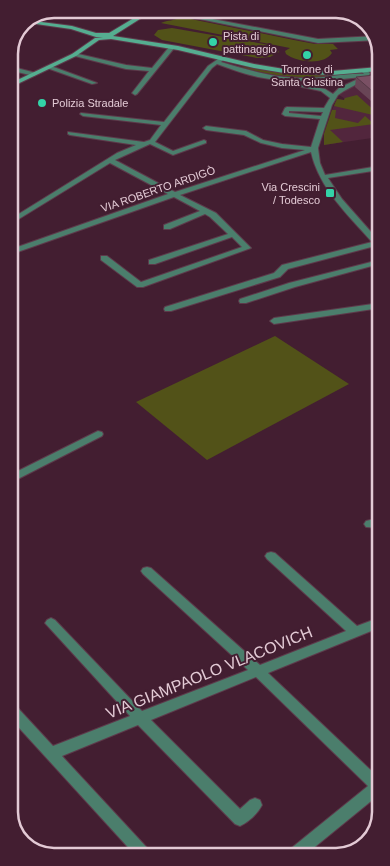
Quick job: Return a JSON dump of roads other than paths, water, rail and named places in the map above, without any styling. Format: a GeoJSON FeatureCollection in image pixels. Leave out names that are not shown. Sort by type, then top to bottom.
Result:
{"type":"FeatureCollection","features":[{"type":"Feature","properties":{"kind":"main road"},"geometry":{"type":"LineString","coordinates":[[34,22],[72,28],[106,40],[138,18]]}},
{"type":"Feature","properties":{"kind":"main road"},"geometry":{"type":"LineString","coordinates":[[110,36],[172,47],[219,60],[267,68],[305,72],[366,73],[372,71]]}},
{"type":"Feature","properties":{"kind":"main road"},"geometry":{"type":"LineString","coordinates":[[18,82],[74,55],[97,37]]}},
{"type":"Feature","properties":{"kind":"street"},"geometry":{"type":"LineString","coordinates":[[202,18],[318,41],[369,38]]}},
{"type":"Feature","properties":{"kind":"street"},"geometry":{"type":"LineString","coordinates":[[135,93],[172,47]]}},
{"type":"Feature","properties":{"kind":"street"},"geometry":{"type":"LineString","coordinates":[[74,55],[126,67],[152,70]]}},
{"type":"Feature","properties":{"kind":"street"},"geometry":{"type":"LineString","coordinates":[[20,215],[125,151],[147,143],[165,124],[210,67],[219,60],[255,75],[283,80],[325,80],[366,73]]}},
{"type":"Feature","properties":{"kind":"street"},"geometry":{"type":"LineString","coordinates":[[49,67],[94,83]]}},
{"type":"Feature","properties":{"kind":"street"},"geometry":{"type":"LineString","coordinates":[[18,70],[34,74]]}},
{"type":"Feature","properties":{"kind":"street"},"geometry":{"type":"LineString","coordinates":[[366,73],[366,77],[342,88],[333,97],[314,149],[317,164],[332,190],[372,237]]}},
{"type":"Feature","properties":{"kind":"street"},"geometry":{"type":"LineString","coordinates":[[283,80],[288,83],[323,90],[333,97]]}},
{"type":"Feature","properties":{"kind":"street"},"geometry":{"type":"LineString","coordinates":[[324,118],[285,114],[287,108],[327,110]]}},
{"type":"Feature","properties":{"kind":"street"},"geometry":{"type":"LineString","coordinates":[[83,114],[165,124]]}},
{"type":"Feature","properties":{"kind":"street"},"geometry":{"type":"LineString","coordinates":[[206,128],[246,133],[261,141],[282,146],[314,149]]}},
{"type":"Feature","properties":{"kind":"street"},"geometry":{"type":"LineString","coordinates":[[70,133],[147,143],[173,154],[204,142]]}},
{"type":"Feature","properties":{"kind":"street","name":"VIA ROBERTO ARDIGÒ"},"geometry":{"type":"LineString","coordinates":[[18,248],[314,149]]}},
{"type":"Feature","properties":{"kind":"street"},"geometry":{"type":"LineString","coordinates":[[104,258],[140,289],[247,248],[217,218],[110,160]]}},
{"type":"Feature","properties":{"kind":"street"},"geometry":{"type":"LineString","coordinates":[[324,177],[372,169]]}},
{"type":"Feature","properties":{"kind":"street"},"geometry":{"type":"LineString","coordinates":[[167,227],[206,211]]}},
{"type":"Feature","properties":{"kind":"street"},"geometry":{"type":"LineString","coordinates":[[152,262],[234,234]]}},
{"type":"Feature","properties":{"kind":"street"},"geometry":{"type":"LineString","coordinates":[[168,309],[277,275],[285,267],[372,245]]}},
{"type":"Feature","properties":{"kind":"street"},"geometry":{"type":"LineString","coordinates":[[243,301],[292,285],[372,264]]}},
{"type":"Feature","properties":{"kind":"street"},"geometry":{"type":"LineString","coordinates":[[274,321],[372,306]]}},
{"type":"Feature","properties":{"kind":"street"},"geometry":{"type":"LineString","coordinates":[[18,475],[98,434]]}},
{"type":"Feature","properties":{"kind":"street"},"geometry":{"type":"LineString","coordinates":[[271,556],[355,632]]}},
{"type":"Feature","properties":{"kind":"street"},"geometry":{"type":"LineString","coordinates":[[147,571],[258,671],[372,778]]}},
{"type":"Feature","properties":{"kind":"street"},"geometry":{"type":"LineString","coordinates":[[51,623],[141,719],[240,819],[256,805]]}},
{"type":"Feature","properties":{"kind":"street","name":"VIA GIAMPAOLO VLACOVICH"},"geometry":{"type":"LineString","coordinates":[[50,754],[372,625]]}},
{"type":"Feature","properties":{"kind":"street"},"geometry":{"type":"LineString","coordinates":[[18,718],[138,848]]}},
{"type":"Feature","properties":{"kind":"street"},"geometry":{"type":"LineString","coordinates":[[302,848],[372,791]]}},
{"type":"Feature","properties":{"kind":"place","name":"Pista di pattinaggio"},"geometry":{"type":"Point","coordinates":[213,42]}},
{"type":"Feature","properties":{"kind":"place","name":"Torrione di Santa Giustina"},"geometry":{"type":"Point","coordinates":[307,55]}},
{"type":"Feature","properties":{"kind":"place","name":"Polizia Stradale"},"geometry":{"type":"Point","coordinates":[42,103]}},
{"type":"Feature","properties":{"kind":"place","name":"Via Crescini / Todesco"},"geometry":{"type":"Point","coordinates":[330,193]}}]}
